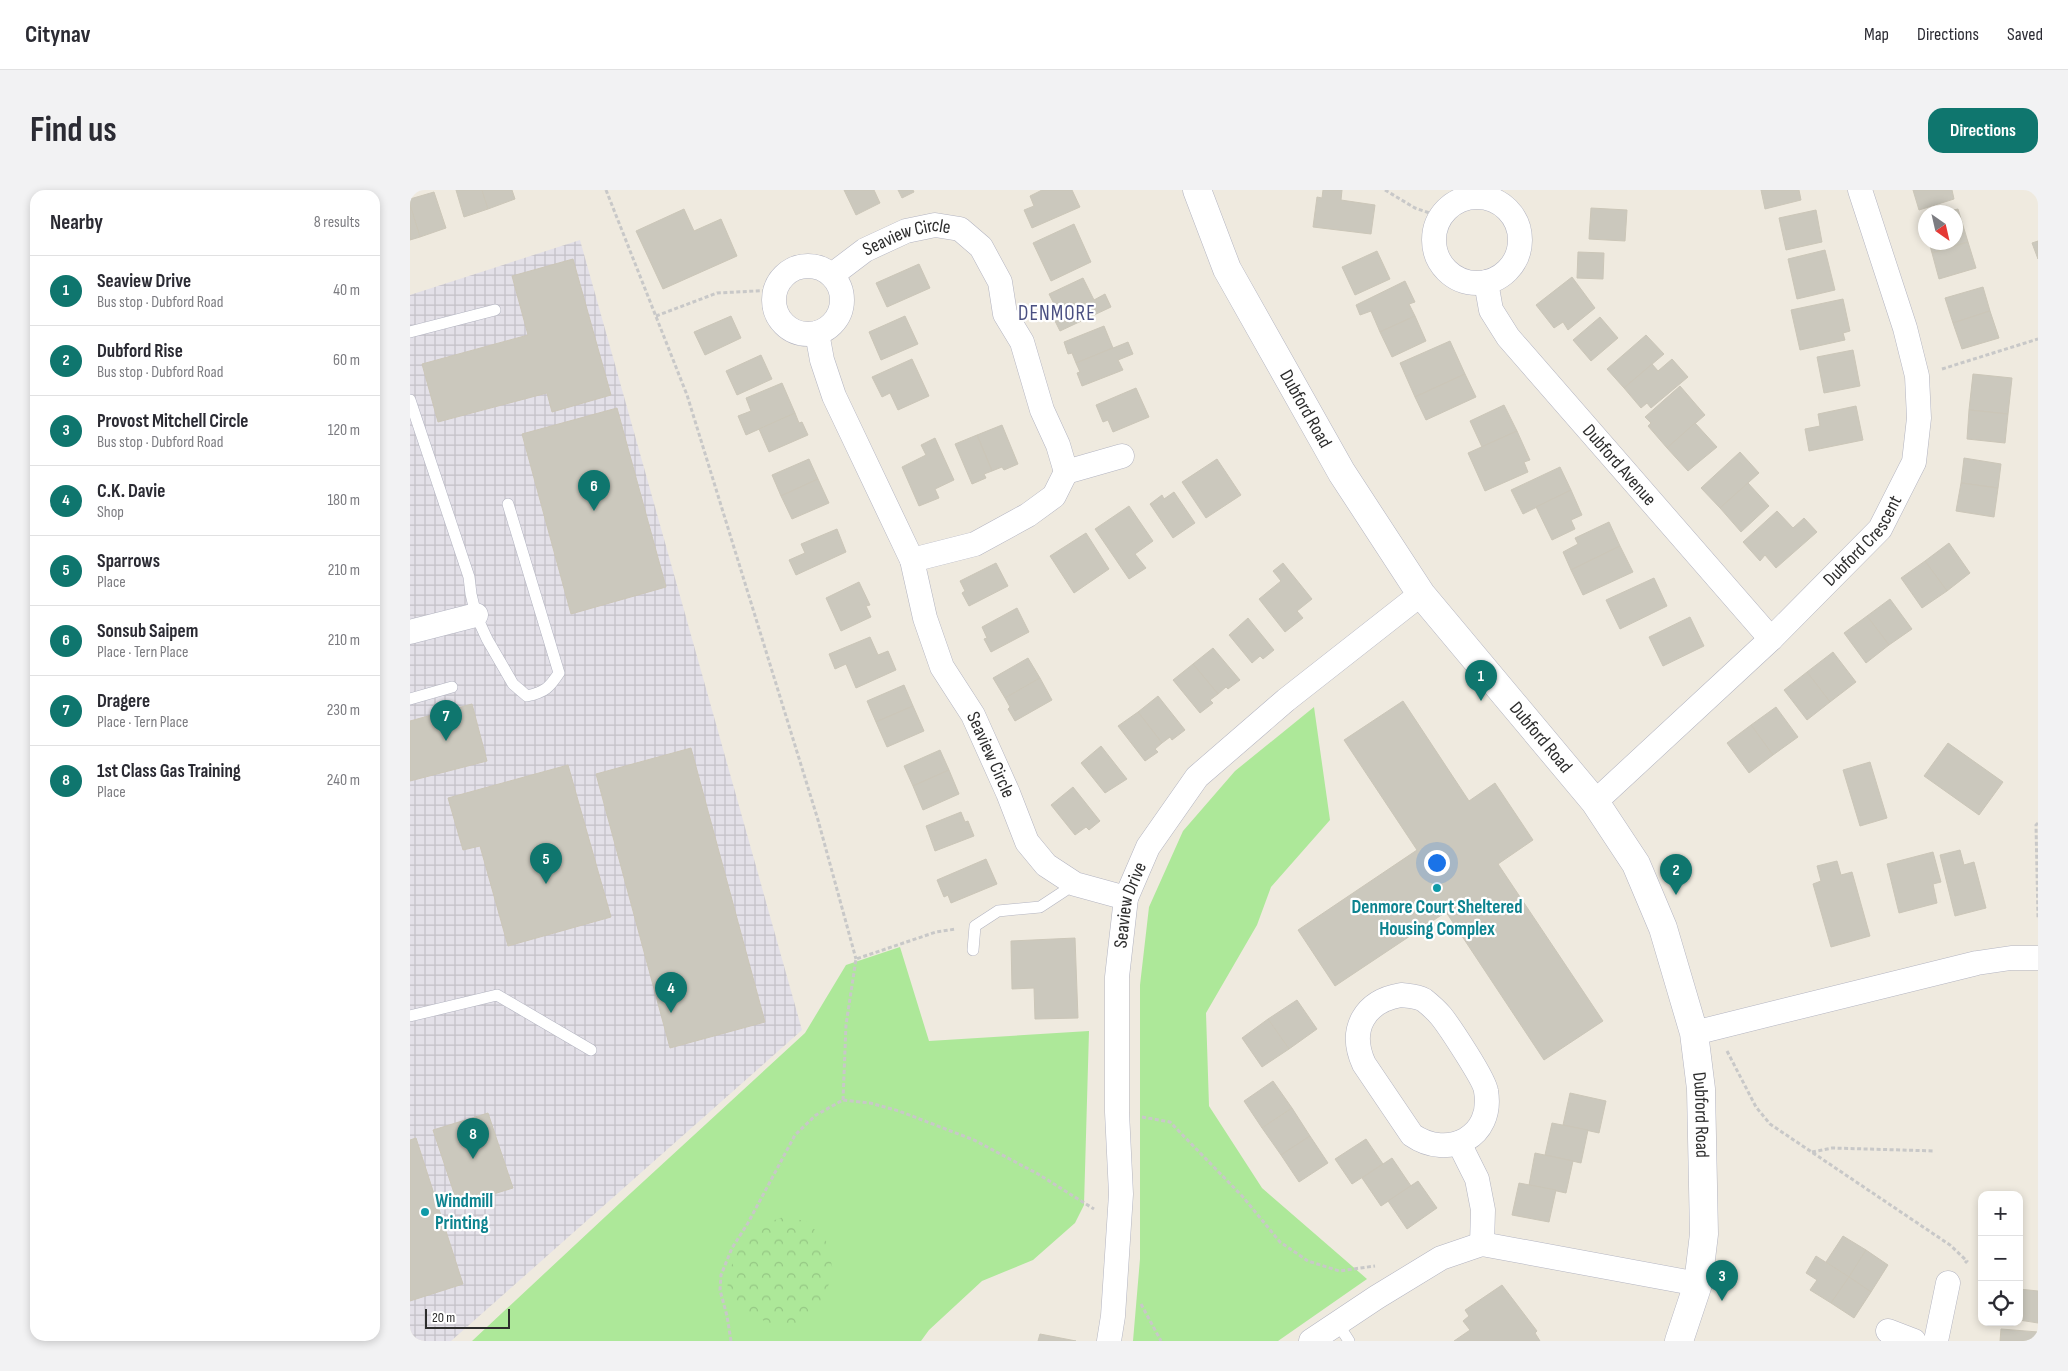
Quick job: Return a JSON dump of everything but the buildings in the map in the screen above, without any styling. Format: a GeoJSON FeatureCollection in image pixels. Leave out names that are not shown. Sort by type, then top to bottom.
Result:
{"type":"FeatureCollection","features":[{"type":"Feature","properties":{"kind":"street","name":"Dubford Road"},"geometry":{"type":"LineString","coordinates":[[1197,190],[1227,268],[1342,473],[1421,594],[1595,802],[1636,864],[1663,928],[1705,1030],[1701,1089],[1704,1234],[1698,1284],[1679,1341]]}},
{"type":"Feature","properties":{"kind":"street","name":"Dubford Crescent"},"geometry":{"type":"LineString","coordinates":[[1595,802],[1771,639],[1880,529],[1914,462],[1919,418],[1918,376],[1905,328],[1860,190]]}},
{"type":"Feature","properties":{"kind":"street"},"geometry":{"type":"LineString","coordinates":[[1476,197],[1497,202],[1513,215],[1520,235],[1517,256],[1505,272],[1486,282],[1466,281],[1457,277],[1442,264],[1435,246],[1435,236],[1441,217],[1456,202],[1476,197]]}},
{"type":"Feature","properties":{"kind":"street","name":"Seaview Circle"},"geometry":{"type":"LineString","coordinates":[[832,276],[865,250],[906,231],[935,224],[960,229],[981,247],[1000,282],[1005,314],[1022,342],[1042,410],[1058,445],[1066,472]]}},
{"type":"Feature","properties":{"kind":"street"},"geometry":{"type":"LineString","coordinates":[[803,266],[813,266],[824,269],[839,284],[842,293],[842,304],[834,323],[826,330],[816,333],[799,333],[784,324],[775,308],[776,290],[785,275],[803,266]]}},
{"type":"Feature","properties":{"kind":"street","name":"Dubford Avenue"},"geometry":{"type":"LineString","coordinates":[[1486,282],[1491,310],[1508,337],[1771,639]]}},
{"type":"Feature","properties":{"kind":"street","name":"Seaview Circle"},"geometry":{"type":"LineString","coordinates":[[816,333],[822,360],[834,396],[912,560],[925,618],[942,667],[973,715],[1008,793],[1027,842],[1046,864],[1074,884],[1126,898]]}},
{"type":"Feature","properties":{"kind":"street"},"geometry":{"type":"LineString","coordinates":[[912,560],[975,544],[1028,515],[1054,496],[1066,472],[1122,456]]}},
{"type":"Feature","properties":{"kind":"street","name":"Seaview Drive"},"geometry":{"type":"LineString","coordinates":[[1109,1341],[1113,1316],[1120,1225],[1121,1194],[1117,1112],[1117,977],[1126,898],[1148,847],[1197,777],[1286,700],[1421,594]]}},
{"type":"Feature","properties":{"kind":"street"},"geometry":{"type":"LineString","coordinates":[[410,632],[476,615]]}},
{"type":"Feature","properties":{"kind":"street"},"geometry":{"type":"LineString","coordinates":[[1705,1030],[1977,963],[2011,958],[2038,958]]}},
{"type":"Feature","properties":{"kind":"street"},"geometry":{"type":"LineString","coordinates":[[1401,995],[1424,1000],[1440,1014],[1485,1085],[1487,1109],[1483,1123],[1472,1136],[1459,1143],[1444,1146],[1432,1145],[1422,1142],[1412,1135],[1364,1064],[1358,1046],[1360,1025],[1367,1013],[1378,1002],[1388,997],[1401,995]]}},
{"type":"Feature","properties":{"kind":"street"},"geometry":{"type":"LineString","coordinates":[[1459,1143],[1477,1179],[1483,1210],[1482,1244]]}},
{"type":"Feature","properties":{"kind":"street"},"geometry":{"type":"LineString","coordinates":[[1311,1341],[1344,1333],[1402,1282],[1441,1258],[1482,1244],[1698,1284]]}},
{"type":"Feature","properties":{"kind":"street"},"geometry":{"type":"LineString","coordinates":[[1936,1341],[1948,1283]]}},
{"type":"Feature","properties":{"kind":"street"},"geometry":{"type":"LineString","coordinates":[[1888,1331],[1914,1341]]}},
{"type":"Feature","properties":{"kind":"lane"},"geometry":{"type":"LineString","coordinates":[[410,332],[494,310]]}},
{"type":"Feature","properties":{"kind":"lane"},"geometry":{"type":"LineString","coordinates":[[410,400],[470,577],[471,594],[476,615],[487,639],[513,684],[527,696],[540,693],[549,687],[558,674],[508,504]]}},
{"type":"Feature","properties":{"kind":"lane"},"geometry":{"type":"LineString","coordinates":[[410,699],[452,687]]}},
{"type":"Feature","properties":{"kind":"lane"},"geometry":{"type":"LineString","coordinates":[[973,950],[975,926],[998,911],[1040,907],[1074,884]]}},
{"type":"Feature","properties":{"kind":"lane"},"geometry":{"type":"LineString","coordinates":[[410,1016],[498,995],[590,1050]]}},
{"type":"Feature","properties":{"kind":"path"},"geometry":{"type":"LineString","coordinates":[[606,190],[690,404],[818,820],[856,959],[846,1025],[843,1100]]}},
{"type":"Feature","properties":{"kind":"path"},"geometry":{"type":"LineString","coordinates":[[1385,190],[1415,208],[1441,217]]}},
{"type":"Feature","properties":{"kind":"path"},"geometry":{"type":"LineString","coordinates":[[656,316],[717,293],[776,290]]}},
{"type":"Feature","properties":{"kind":"path"},"geometry":{"type":"LineString","coordinates":[[1918,376],[2038,339]]}},
{"type":"Feature","properties":{"kind":"path"},"geometry":{"type":"LineString","coordinates":[[2038,823],[2036,825],[2038,918]]}},
{"type":"Feature","properties":{"kind":"path"},"geometry":{"type":"LineString","coordinates":[[856,959],[936,932],[975,926]]}},
{"type":"Feature","properties":{"kind":"path"},"geometry":{"type":"LineString","coordinates":[[1705,1030],[1756,1107],[1770,1124],[1950,1245],[1967,1261],[1948,1283]]}},
{"type":"Feature","properties":{"kind":"path"},"geometry":{"type":"LineString","coordinates":[[731,1341],[720,1290],[721,1275],[732,1248],[748,1224],[796,1135],[816,1115],[843,1100],[870,1103],[900,1111],[974,1140],[1038,1174],[1120,1225]]}},
{"type":"Feature","properties":{"kind":"path"},"geometry":{"type":"LineString","coordinates":[[1117,1112],[1170,1122],[1243,1197],[1280,1242],[1308,1261],[1339,1271],[1390,1264],[1402,1282]]}},
{"type":"Feature","properties":{"kind":"path"},"geometry":{"type":"LineString","coordinates":[[1811,1152],[1832,1148],[1935,1151]]}},
{"type":"Feature","properties":{"kind":"path"},"geometry":{"type":"LineString","coordinates":[[1138,1299],[1161,1341]]}},
{"type":"Feature","properties":{"kind":"shaded area"},"geometry":{"type":"Polygon","coordinates":[[[580,240],[802,1030],[451,1341],[410,1341],[410,295],[580,240]]]}},
{"type":"Feature","properties":{"kind":"green space"},"geometry":{"type":"Polygon","coordinates":[[[1314,707],[1330,820],[1271,887],[1257,925],[1206,1013],[1209,1106],[1262,1188],[1367,1279],[1278,1341],[1133,1341],[1140,1259],[1140,985],[1149,907],[1183,831],[1235,771],[1314,707]]]}},
{"type":"Feature","properties":{"kind":"green space"},"geometry":{"type":"Polygon","coordinates":[[[900,947],[929,1041],[1089,1031],[1084,1205],[1075,1223],[1033,1260],[982,1281],[929,1330],[921,1341],[472,1341],[805,1033],[846,965],[900,947]]]}},
{"type":"Feature","properties":{"kind":"green space"},"geometry":{"type":"Polygon","coordinates":[[[783,1217],[806,1221],[826,1241],[833,1270],[823,1303],[813,1315],[795,1324],[777,1328],[739,1307],[728,1292],[727,1275],[744,1239],[756,1227],[783,1217]]]}},
{"type":"Feature","properties":{"kind":"place","name":"Sonsub Saipem"},"geometry":{"type":"Point","coordinates":[594,511]}},
{"type":"Feature","properties":{"kind":"place","name":"Seaview Drive"},"geometry":{"type":"Point","coordinates":[1481,701]}},
{"type":"Feature","properties":{"kind":"place","name":"Dragere"},"geometry":{"type":"Point","coordinates":[446,741]}},
{"type":"Feature","properties":{"kind":"place","name":"Sparrows"},"geometry":{"type":"Point","coordinates":[546,884]}},
{"type":"Feature","properties":{"kind":"place","name":"Denmore Court Sheltered Housing Complex"},"geometry":{"type":"Point","coordinates":[1437,888]}},
{"type":"Feature","properties":{"kind":"place","name":"Dubford Rise"},"geometry":{"type":"Point","coordinates":[1676,895]}},
{"type":"Feature","properties":{"kind":"place","name":"C.K. Davie"},"geometry":{"type":"Point","coordinates":[671,1013]}},
{"type":"Feature","properties":{"kind":"place","name":"1st Class Gas Training"},"geometry":{"type":"Point","coordinates":[473,1159]}},
{"type":"Feature","properties":{"kind":"place","name":"Windmill Printing"},"geometry":{"type":"Point","coordinates":[425,1212]}},
{"type":"Feature","properties":{"kind":"place","name":"Provost Mitchell Circle"},"geometry":{"type":"Point","coordinates":[1722,1301]}},
{"type":"Feature","properties":{"kind":"district","name":"DENMORE"},"geometry":{"type":"Point","coordinates":[1057,313]}}]}
